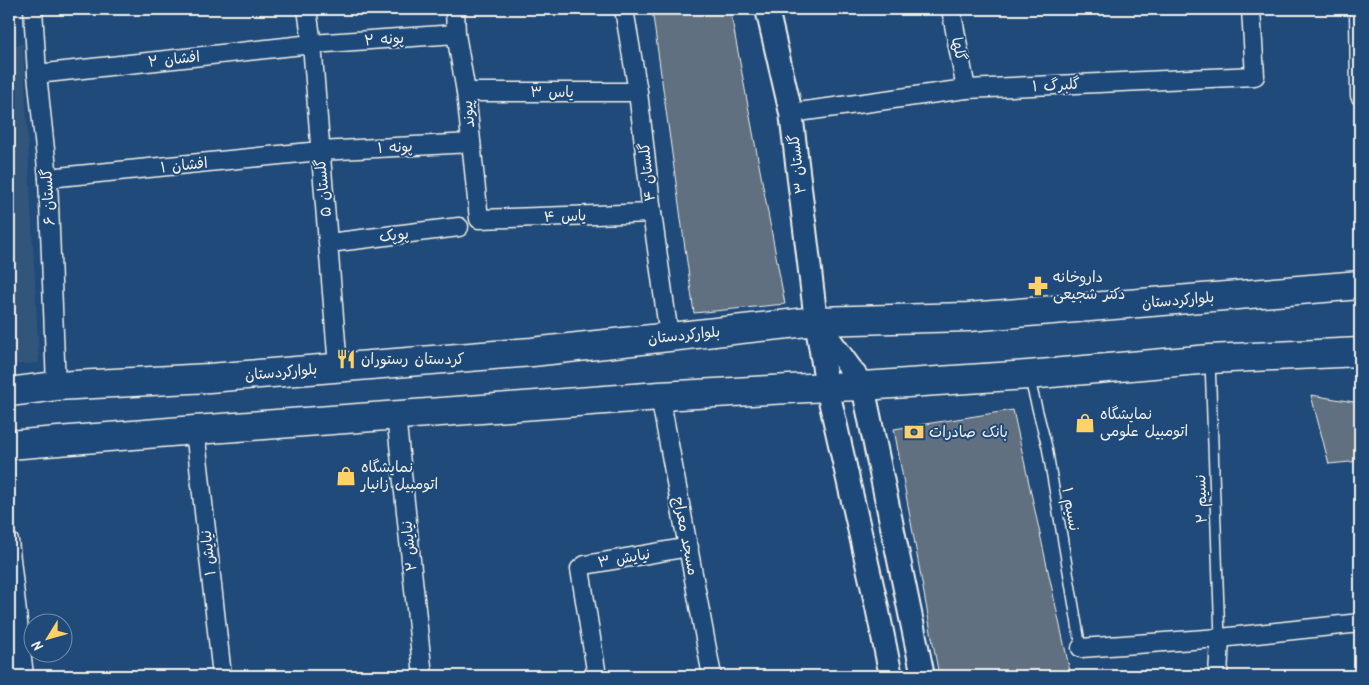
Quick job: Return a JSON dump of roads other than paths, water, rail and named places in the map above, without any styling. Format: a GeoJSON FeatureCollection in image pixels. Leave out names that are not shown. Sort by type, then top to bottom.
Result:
{"type":"FeatureCollection","features":[{"type":"Feature","properties":{"kind":"main road","name":"بلوارکردستان"},"geometry":{"type":"LineString","coordinates":[[9,392],[56,386],[210,378],[532,352],[816,321],[968,317],[1360,285]]}},
{"type":"Feature","properties":{"kind":"main road"},"geometry":{"type":"LineString","coordinates":[[9,445],[660,396],[863,386],[1210,360],[1360,352]]}},
{"type":"Feature","properties":{"kind":"street","name":"گلستان ۶"},"geometry":{"type":"LineString","coordinates":[[34,9],[36,74],[48,178],[56,386]]}},
{"type":"Feature","properties":{"kind":"street","name":"گلستان ۵"},"geometry":{"type":"LineString","coordinates":[[307,9],[312,44],[338,367]]}},
{"type":"Feature","properties":{"kind":"street","name":"پیوند"},"geometry":{"type":"LineString","coordinates":[[454,9],[456,34],[466,92],[479,219]]}},
{"type":"Feature","properties":{"kind":"street","name":"گلستان ۴"},"geometry":{"type":"LineString","coordinates":[[624,9],[638,92],[669,336]]}},
{"type":"Feature","properties":{"kind":"street","name":"گلستان ۳"},"geometry":{"type":"LineString","coordinates":[[767,9],[791,113],[816,321],[827,387],[891,676]]}},
{"type":"Feature","properties":{"kind":"street","name":"گلها"},"geometry":{"type":"LineString","coordinates":[[951,9],[966,88]]}},
{"type":"Feature","properties":{"kind":"street","name":"گلبرگ ۱"},"geometry":{"type":"LineString","coordinates":[[791,113],[966,88],[1255,76],[1251,9]]}},
{"type":"Feature","properties":{"kind":"street"},"geometry":{"type":"LineString","coordinates":[[1359,9],[1360,87]]}},
{"type":"Feature","properties":{"kind":"street","name":"پونه ۲"},"geometry":{"type":"LineString","coordinates":[[312,44],[456,34]]}},
{"type":"Feature","properties":{"kind":"street","name":"افشان ۲"},"geometry":{"type":"LineString","coordinates":[[36,74],[312,44]]}},
{"type":"Feature","properties":{"kind":"street","name":"یاس ۳"},"geometry":{"type":"LineString","coordinates":[[466,92],[638,92]]}},
{"type":"Feature","properties":{"kind":"street","name":"پونه ۱"},"geometry":{"type":"LineString","coordinates":[[320,151],[471,143]]}},
{"type":"Feature","properties":{"kind":"street","name":"افشان ۱"},"geometry":{"type":"LineString","coordinates":[[48,178],[320,151]]}},
{"type":"Feature","properties":{"kind":"street","name":"یاس ۴"},"geometry":{"type":"LineString","coordinates":[[479,219],[652,213]]}},
{"type":"Feature","properties":{"kind":"street","name":"پوپک"},"geometry":{"type":"LineString","coordinates":[[329,243],[459,227]]}},
{"type":"Feature","properties":{"kind":"street"},"geometry":{"type":"LineString","coordinates":[[816,321],[863,386],[923,676]]}},
{"type":"Feature","properties":{"kind":"street","name":"مسجد معراج"},"geometry":{"type":"LineString","coordinates":[[660,396],[712,676]]}},
{"type":"Feature","properties":{"kind":"street","name":"نیایش ۲"},"geometry":{"type":"LineString","coordinates":[[396,415],[423,676]]}},
{"type":"Feature","properties":{"kind":"street","name":"نیایش ۱"},"geometry":{"type":"LineString","coordinates":[[195,430],[222,676]]}},
{"type":"Feature","properties":{"kind":"street"},"geometry":{"type":"LineString","coordinates":[[9,541],[24,676]]}},
{"type":"Feature","properties":{"kind":"street","name":"نیایش ۳"},"geometry":{"type":"LineString","coordinates":[[596,676],[580,569],[585,565],[689,547]]}},
{"type":"Feature","properties":{"kind":"street"},"geometry":{"type":"LineString","coordinates":[[1081,648],[1220,638],[1360,623]]}},
{"type":"Feature","properties":{"kind":"street"},"geometry":{"type":"LineString","coordinates":[[1218,676],[1220,638]]}},
{"type":"Feature","properties":{"kind":"lane","name":"نسیم ۲"},"geometry":{"type":"LineString","coordinates":[[1210,360],[1220,638]]}},
{"type":"Feature","properties":{"kind":"lane","name":"نسیم ۱"},"geometry":{"type":"LineString","coordinates":[[1028,375],[1046,447],[1081,648]]}},
{"type":"Feature","properties":{"kind":"place","name":"داروخانه دکتر شجیعی"},"geometry":{"type":"Point","coordinates":[1038,286]}},
{"type":"Feature","properties":{"kind":"place","name":"کردستان رستوران"},"geometry":{"type":"Point","coordinates":[346,359]}},
{"type":"Feature","properties":{"kind":"place","name":"نمایشگاه اتومبیل علومی"},"geometry":{"type":"Point","coordinates":[1085,423]}},
{"type":"Feature","properties":{"kind":"place","name":"بانک صادرات"},"geometry":{"type":"Point","coordinates":[914,432]}},
{"type":"Feature","properties":{"kind":"place","name":"نمایشگاه اتومبیل زانیار"},"geometry":{"type":"Point","coordinates":[346,476]}}]}
